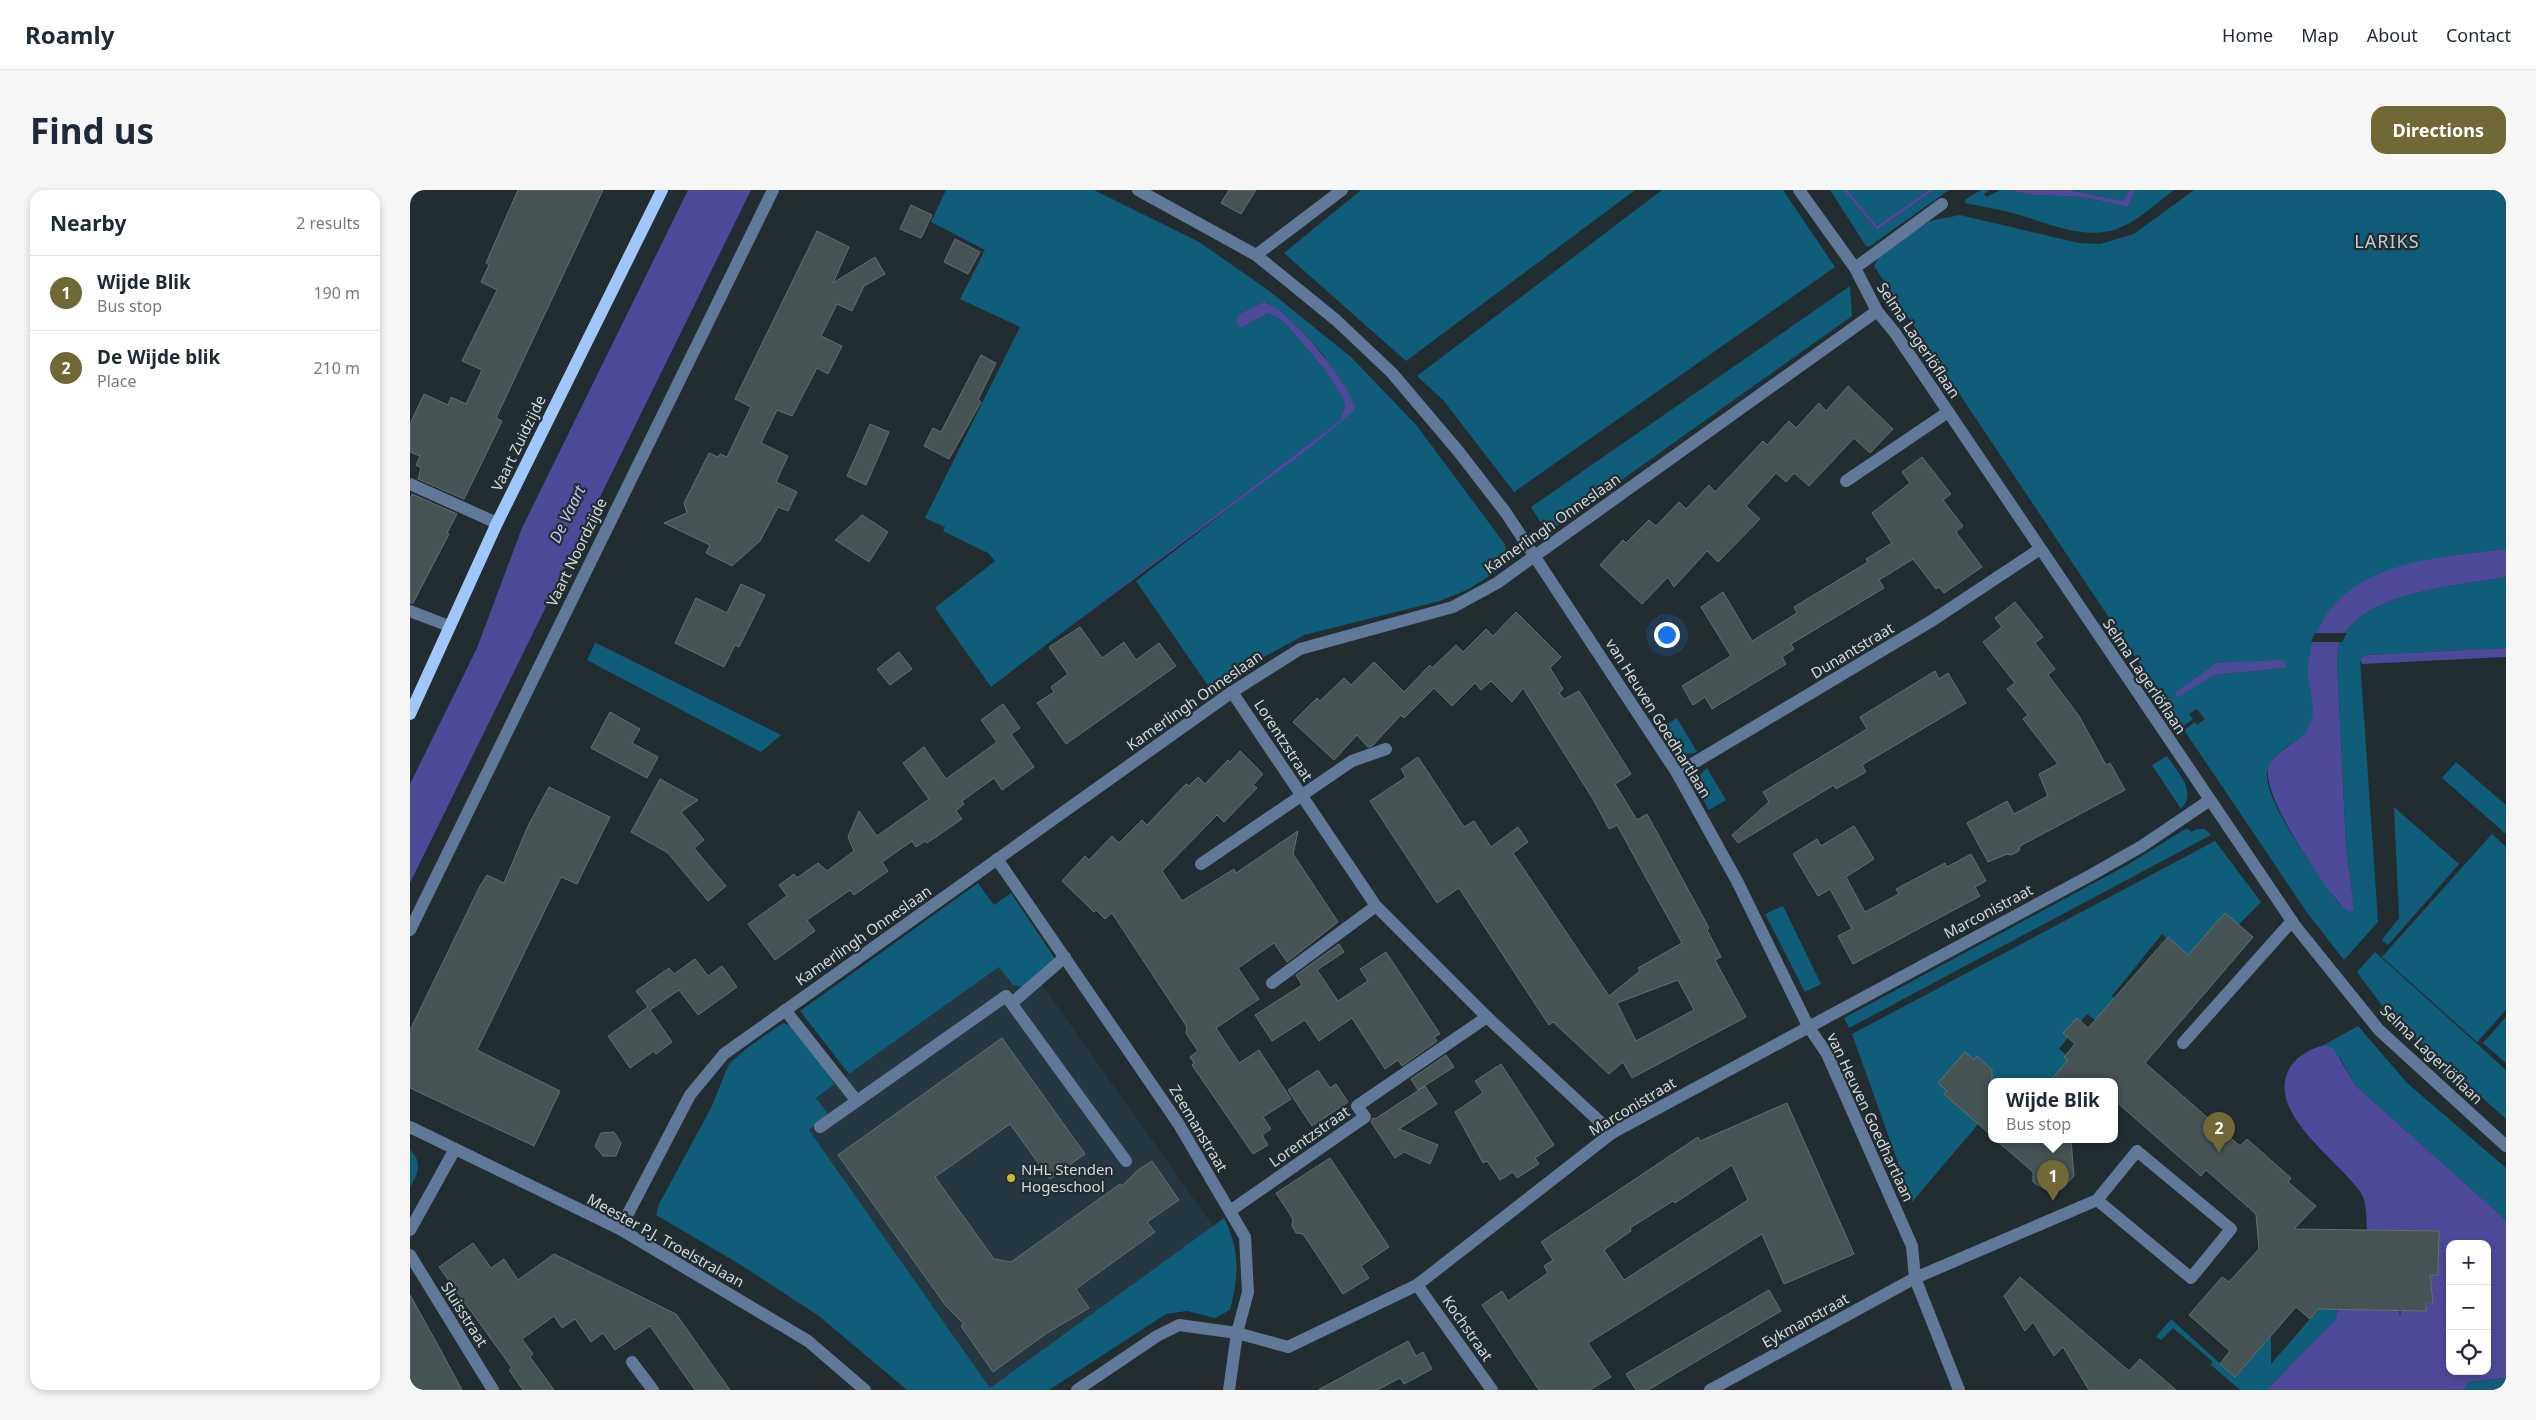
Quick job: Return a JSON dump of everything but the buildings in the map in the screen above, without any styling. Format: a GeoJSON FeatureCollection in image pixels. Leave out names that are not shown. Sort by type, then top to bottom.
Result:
{"type":"FeatureCollection","features":[{"type":"Feature","properties":{"kind":"main road","name":"Vaart Zuidzijde"},"geometry":{"type":"LineString","coordinates":[[410,714],[497,523],[662,190]]}},
{"type":"Feature","properties":{"kind":"street","name":"Vaart Noordzijde"},"geometry":{"type":"LineString","coordinates":[[410,930],[773,190]]}},
{"type":"Feature","properties":{"kind":"street","name":"van Heuven Goedhartlaan"},"geometry":{"type":"LineString","coordinates":[[1138,190],[1256,255],[1336,320],[1392,373],[1459,452],[1506,513],[1677,773],[1737,881],[1808,1026],[1826,1054],[1912,1246],[1915,1278],[1958,1390]]}},
{"type":"Feature","properties":{"kind":"street"},"geometry":{"type":"LineString","coordinates":[[1256,255],[1342,190]]}},
{"type":"Feature","properties":{"kind":"street","name":"Selma Lagerlöflaan"},"geometry":{"type":"LineString","coordinates":[[1799,190],[1854,268],[1877,311],[1895,333],[2292,921],[2379,1030],[2506,1146]]}},
{"type":"Feature","properties":{"kind":"street"},"geometry":{"type":"LineString","coordinates":[[1854,268],[1942,204]]}},
{"type":"Feature","properties":{"kind":"street","name":"Kamerlingh Onneslaan"},"geometry":{"type":"LineString","coordinates":[[620,1229],[690,1095],[724,1054],[1232,692],[1300,649],[1453,607],[1497,583],[1536,557],[1877,311]]}},
{"type":"Feature","properties":{"kind":"street"},"geometry":{"type":"LineString","coordinates":[[1846,481],[1948,412]]}},
{"type":"Feature","properties":{"kind":"street"},"geometry":{"type":"LineString","coordinates":[[410,484],[497,523]]}},
{"type":"Feature","properties":{"kind":"street","name":"Dunantstraat"},"geometry":{"type":"LineString","coordinates":[[1677,773],[1933,620],[2040,549]]}},
{"type":"Feature","properties":{"kind":"street"},"geometry":{"type":"LineString","coordinates":[[410,611],[449,626]]}},
{"type":"Feature","properties":{"kind":"street","name":"Lorentzstraat"},"geometry":{"type":"LineString","coordinates":[[1232,692],[1376,906],[1487,1017],[1612,1133]]}},
{"type":"Feature","properties":{"kind":"street"},"geometry":{"type":"LineString","coordinates":[[1201,864],[1352,761],[1386,749]]}},
{"type":"Feature","properties":{"kind":"street","name":"Marconistraat"},"geometry":{"type":"LineString","coordinates":[[1077,1390],[1158,1336],[1179,1325],[1237,1333],[1288,1347],[1418,1286],[1612,1133],[2142,846],[2210,800]]}},
{"type":"Feature","properties":{"kind":"street","name":"Zeemanstraat"},"geometry":{"type":"LineString","coordinates":[[998,859],[1178,1123],[1245,1237],[1248,1292],[1237,1333],[1229,1390]]}},
{"type":"Feature","properties":{"kind":"street"},"geometry":{"type":"LineString","coordinates":[[1272,983],[1376,906]]}},
{"type":"Feature","properties":{"kind":"street"},"geometry":{"type":"LineString","coordinates":[[2183,1043],[2292,921]]}},
{"type":"Feature","properties":{"kind":"street"},"geometry":{"type":"LineString","coordinates":[[1012,1003],[1065,957]]}},
{"type":"Feature","properties":{"kind":"street"},"geometry":{"type":"LineString","coordinates":[[820,1127],[1006,996],[1126,1161]]}},
{"type":"Feature","properties":{"kind":"street"},"geometry":{"type":"LineString","coordinates":[[786,1010],[856,1100]]}},
{"type":"Feature","properties":{"kind":"street","name":"Lorentzstraat"},"geometry":{"type":"LineString","coordinates":[[1230,1211],[1365,1117],[1358,1106],[1487,1017]]}},
{"type":"Feature","properties":{"kind":"street","name":"Meester P.J. Troelstralaan"},"geometry":{"type":"LineString","coordinates":[[410,1127],[620,1229],[808,1341],[865,1390]]}},
{"type":"Feature","properties":{"kind":"street"},"geometry":{"type":"LineString","coordinates":[[410,1230],[455,1149]]}},
{"type":"Feature","properties":{"kind":"street"},"geometry":{"type":"LineString","coordinates":[[1915,1278],[2097,1200],[2137,1151],[2231,1229],[2191,1278],[2097,1200]]}},
{"type":"Feature","properties":{"kind":"street","name":"Sluisstraat"},"geometry":{"type":"LineString","coordinates":[[410,1255],[493,1390]]}},
{"type":"Feature","properties":{"kind":"street","name":"Eykmanstraat"},"geometry":{"type":"LineString","coordinates":[[1710,1390],[1915,1278]]}},
{"type":"Feature","properties":{"kind":"street","name":"Kochstraat"},"geometry":{"type":"LineString","coordinates":[[1418,1286],[1492,1390]]}},
{"type":"Feature","properties":{"kind":"street"},"geometry":{"type":"LineString","coordinates":[[632,1362],[653,1390]]}},
{"type":"Feature","properties":{"kind":"shaded area"},"geometry":{"type":"Polygon","coordinates":[[[946,190],[1094,190],[1199,242],[1268,290],[1352,358],[1417,426],[1504,543],[1506,549],[1500,562],[1503,567],[1469,589],[1440,601],[1304,635],[1242,669],[1211,690],[1136,581],[1355,410],[1323,354],[1289,319],[1268,303],[1263,302],[1239,314],[1241,328],[1269,313],[1285,323],[1324,369],[1343,398],[1345,406],[1340,420],[991,687],[935,608],[995,561],[988,553],[943,531],[945,527],[925,518],[1020,327],[960,299],[985,250],[931,222],[946,190]]]}},
{"type":"Feature","properties":{"kind":"shaded area"},"geometry":{"type":"Polygon","coordinates":[[[1361,190],[1635,190],[1406,361],[1284,253],[1361,190]]]}},
{"type":"Feature","properties":{"kind":"shaded area"},"geometry":{"type":"Polygon","coordinates":[[[1662,190],[1783,190],[1835,267],[1514,492],[1444,401],[1417,376],[1662,190]]]}},
{"type":"Feature","properties":{"kind":"shaded area"},"geometry":{"type":"Polygon","coordinates":[[[1830,190],[1843,190],[1877,230],[1934,190],[1949,190],[1870,246],[1866,246],[1830,190]]]}},
{"type":"Feature","properties":{"kind":"shaded area"},"geometry":{"type":"Polygon","coordinates":[[[1848,190],[1928,190],[1877,226],[1848,190]]]}},
{"type":"Feature","properties":{"kind":"shaded area"},"geometry":{"type":"Polygon","coordinates":[[[1981,190],[1989,190],[1984,194],[1986,197],[2000,190],[2008,190],[2033,195],[2083,197],[2128,207],[2135,190],[2174,190],[2138,218],[2122,227],[2114,230],[2088,233],[2061,228],[2009,212],[1965,203],[1966,199],[1981,190]]]}},
{"type":"Feature","properties":{"kind":"shaded area"},"geometry":{"type":"Polygon","coordinates":[[[2070,190],[2129,190],[2123,201],[2070,190]]]}},
{"type":"Feature","properties":{"kind":"shaded area"},"geometry":{"type":"Polygon","coordinates":[[[2194,190],[2506,190],[2506,549],[2450,556],[2314,642],[2309,662],[2313,700],[2312,720],[2300,738],[2278,754],[2267,772],[2269,787],[2275,803],[2308,859],[2339,904],[2347,910],[2354,908],[2346,846],[2337,660],[2342,638],[2357,620],[2378,607],[2403,597],[2459,584],[2506,577],[2506,648],[2365,655],[2360,659],[2378,922],[2344,960],[2308,914],[2184,730],[2195,722],[2197,725],[2205,719],[2197,709],[2189,714],[2193,719],[2182,727],[1874,266],[1880,254],[1930,221],[1960,215],[2079,243],[2100,244],[2134,234],[2194,190]],[[2216,663],[2176,692],[2175,695],[2215,675],[2285,668],[2216,663]]]}},
{"type":"Feature","properties":{"kind":"shaded area"},"geometry":{"type":"Polygon","coordinates":[[[1850,286],[1852,316],[1550,531],[1543,526],[1531,507],[1850,286]]]}},
{"type":"Feature","properties":{"kind":"shaded area"},"geometry":{"type":"Polygon","coordinates":[[[595,643],[781,735],[761,752],[587,660],[595,643]]]}},
{"type":"Feature","properties":{"kind":"shaded area"},"geometry":{"type":"Polygon","coordinates":[[[1677,718],[1697,752],[1690,754],[1679,751],[1671,744],[1661,728],[1677,718]]]}},
{"type":"Feature","properties":{"kind":"shaded area"},"geometry":{"type":"Polygon","coordinates":[[[2167,756],[2187,789],[2186,802],[2181,809],[2152,765],[2167,756]]]}},
{"type":"Feature","properties":{"kind":"shaded area"},"geometry":{"type":"Polygon","coordinates":[[[2456,762],[2506,805],[2506,834],[2442,778],[2456,762]]]}},
{"type":"Feature","properties":{"kind":"shaded area"},"geometry":{"type":"Polygon","coordinates":[[[1707,768],[1726,800],[1709,810],[1698,783],[1702,773],[1707,768]]]}},
{"type":"Feature","properties":{"kind":"shaded area"},"geometry":{"type":"Polygon","coordinates":[[[2394,807],[2459,864],[2388,945],[2382,940],[2399,918],[2394,807]]]}},
{"type":"Feature","properties":{"kind":"shaded area"},"geometry":{"type":"Polygon","coordinates":[[[2187,828],[2191,832],[2197,829],[2205,829],[2211,835],[1849,1028],[1844,1018],[2129,864],[2187,828]]]}},
{"type":"Feature","properties":{"kind":"shaded area"},"geometry":{"type":"Polygon","coordinates":[[[2492,834],[2506,847],[2506,1010],[2477,1042],[2382,957],[2492,834]]]}},
{"type":"Feature","properties":{"kind":"shaded area"},"geometry":{"type":"Polygon","coordinates":[[[2215,841],[2261,902],[2215,949],[2196,962],[2162,934],[2112,996],[2117,1000],[2099,1023],[2087,1014],[2059,1049],[2074,1061],[2059,1078],[1988,1078],[1988,1095],[1980,1122],[1912,1202],[1852,1034],[2215,841]]]}},
{"type":"Feature","properties":{"kind":"shaded area"},"geometry":{"type":"Polygon","coordinates":[[[978,883],[994,905],[1011,893],[1056,960],[1028,987],[1013,985],[999,967],[849,1074],[800,1011],[978,883]]]}},
{"type":"Feature","properties":{"kind":"shaded area"},"geometry":{"type":"Polygon","coordinates":[[[1783,906],[1821,984],[1805,992],[1765,914],[1783,906]]]}},
{"type":"Feature","properties":{"kind":"shaded area"},"geometry":{"type":"Polygon","coordinates":[[[2375,952],[2506,1070],[2506,1119],[2386,1011],[2357,972],[2375,952]]]}},
{"type":"Feature","properties":{"kind":"shaded area","name":"NHL Stenden Hogeschool"},"geometry":{"type":"Polygon","coordinates":[[[999,967],[1038,979],[1213,1226],[990,1388],[809,1130],[828,1114],[816,1098],[999,967]]]}},
{"type":"Feature","properties":{"kind":"shaded area"},"geometry":{"type":"Polygon","coordinates":[[[2506,1017],[2506,1063],[2483,1043],[2506,1017]]]}},
{"type":"Feature","properties":{"kind":"shaded area"},"geometry":{"type":"Polygon","coordinates":[[[783,1023],[795,1027],[835,1084],[816,1098],[828,1114],[809,1130],[990,1388],[1224,1218],[1233,1241],[1236,1263],[1235,1286],[1230,1310],[1215,1318],[1187,1311],[1166,1314],[1049,1390],[907,1390],[819,1316],[741,1265],[656,1215],[659,1204],[711,1108],[729,1064],[747,1048],[783,1023]]]}},
{"type":"Feature","properties":{"kind":"shaded area"},"geometry":{"type":"Polygon","coordinates":[[[2358,1026],[2407,1083],[2506,1168],[2506,1220],[2356,1086],[2340,1058],[2324,1045],[2358,1026]]]}},
{"type":"Feature","properties":{"kind":"shaded area"},"geometry":{"type":"Polygon","coordinates":[[[410,1150],[417,1159],[418,1168],[410,1187],[410,1150]]]}},
{"type":"Feature","properties":{"kind":"shaded area"},"geometry":{"type":"Polygon","coordinates":[[[2330,1296],[2338,1309],[2336,1319],[2266,1390],[2240,1390],[2211,1365],[2212,1361],[2173,1328],[2161,1340],[2156,1337],[2171,1319],[2235,1377],[2271,1336],[2271,1364],[2330,1296]]]}},
{"type":"Feature","properties":{"kind":"shaded area"},"geometry":{"type":"Polygon","coordinates":[[[2506,1378],[2506,1390],[2464,1390],[2469,1382],[2506,1378]]]}},
{"type":"Feature","properties":{"kind":"water","name":"De Vaart"},"geometry":{"type":"Polygon","coordinates":[[[688,190],[751,190],[410,883],[410,784],[477,648],[522,528],[688,190]]]}},
{"type":"Feature","properties":{"kind":"water"},"geometry":{"type":"Polygon","coordinates":[[[1843,190],[1848,190],[1877,226],[1928,190],[1934,190],[1877,230],[1843,190]]]}},
{"type":"Feature","properties":{"kind":"water"},"geometry":{"type":"Polygon","coordinates":[[[2008,190],[2070,190],[2123,201],[2129,190],[2135,190],[2128,207],[2083,197],[2033,195],[2008,190]]]}},
{"type":"Feature","properties":{"kind":"water"},"geometry":{"type":"Polygon","coordinates":[[[1263,302],[1273,306],[1287,317],[1317,348],[1344,384],[1352,399],[1355,410],[1307,450],[1055,638],[1340,420],[1345,406],[1343,398],[1324,369],[1285,323],[1269,313],[1241,328],[1236,323],[1239,314],[1263,302]]]}},
{"type":"Feature","properties":{"kind":"water"},"geometry":{"type":"Polygon","coordinates":[[[2506,549],[2506,577],[2459,584],[2403,597],[2378,607],[2357,620],[2342,638],[2337,660],[2346,846],[2354,908],[2354,910],[2349,912],[2340,905],[2292,834],[2280,812],[2268,776],[2270,764],[2275,757],[2305,733],[2312,718],[2312,697],[2307,669],[2318,629],[2335,604],[2357,585],[2383,572],[2412,563],[2443,557],[2506,549]]]}},
{"type":"Feature","properties":{"kind":"water"},"geometry":{"type":"Polygon","coordinates":[[[2506,648],[2506,657],[2362,664],[2360,659],[2365,655],[2506,648]]]}},
{"type":"Feature","properties":{"kind":"water"},"geometry":{"type":"Polygon","coordinates":[[[2283,660],[2287,663],[2285,668],[2215,675],[2178,697],[2175,695],[2176,692],[2216,663],[2283,660]]]}},
{"type":"Feature","properties":{"kind":"water"},"geometry":{"type":"Polygon","coordinates":[[[2324,1045],[2333,1048],[2356,1086],[2506,1220],[2506,1378],[2469,1382],[2464,1390],[2266,1390],[2336,1319],[2338,1309],[2399,1310],[2400,1317],[2401,1310],[2433,1303],[2426,1275],[2438,1275],[2439,1232],[2367,1230],[2365,1206],[2361,1193],[2309,1136],[2297,1120],[2288,1104],[2284,1088],[2291,1066],[2298,1058],[2324,1045]]]}},
{"type":"Feature","properties":{"kind":"pier"},"geometry":{"type":"Polygon","coordinates":[[[2315,633],[2347,633],[2342,642],[2311,642],[2315,633]]]}},
{"type":"Feature","properties":{"kind":"place","name":"De Wijde blik"},"geometry":{"type":"Point","coordinates":[2219,1153]}},
{"type":"Feature","properties":{"kind":"place","name":"NHL Stenden Hogeschool"},"geometry":{"type":"Point","coordinates":[1011,1178]}},
{"type":"Feature","properties":{"kind":"place","name":"Wijde Blik"},"geometry":{"type":"Point","coordinates":[2053,1201]}},
{"type":"Feature","properties":{"kind":"district","name":"LARIKS"},"geometry":{"type":"Point","coordinates":[2387,241]}}]}
